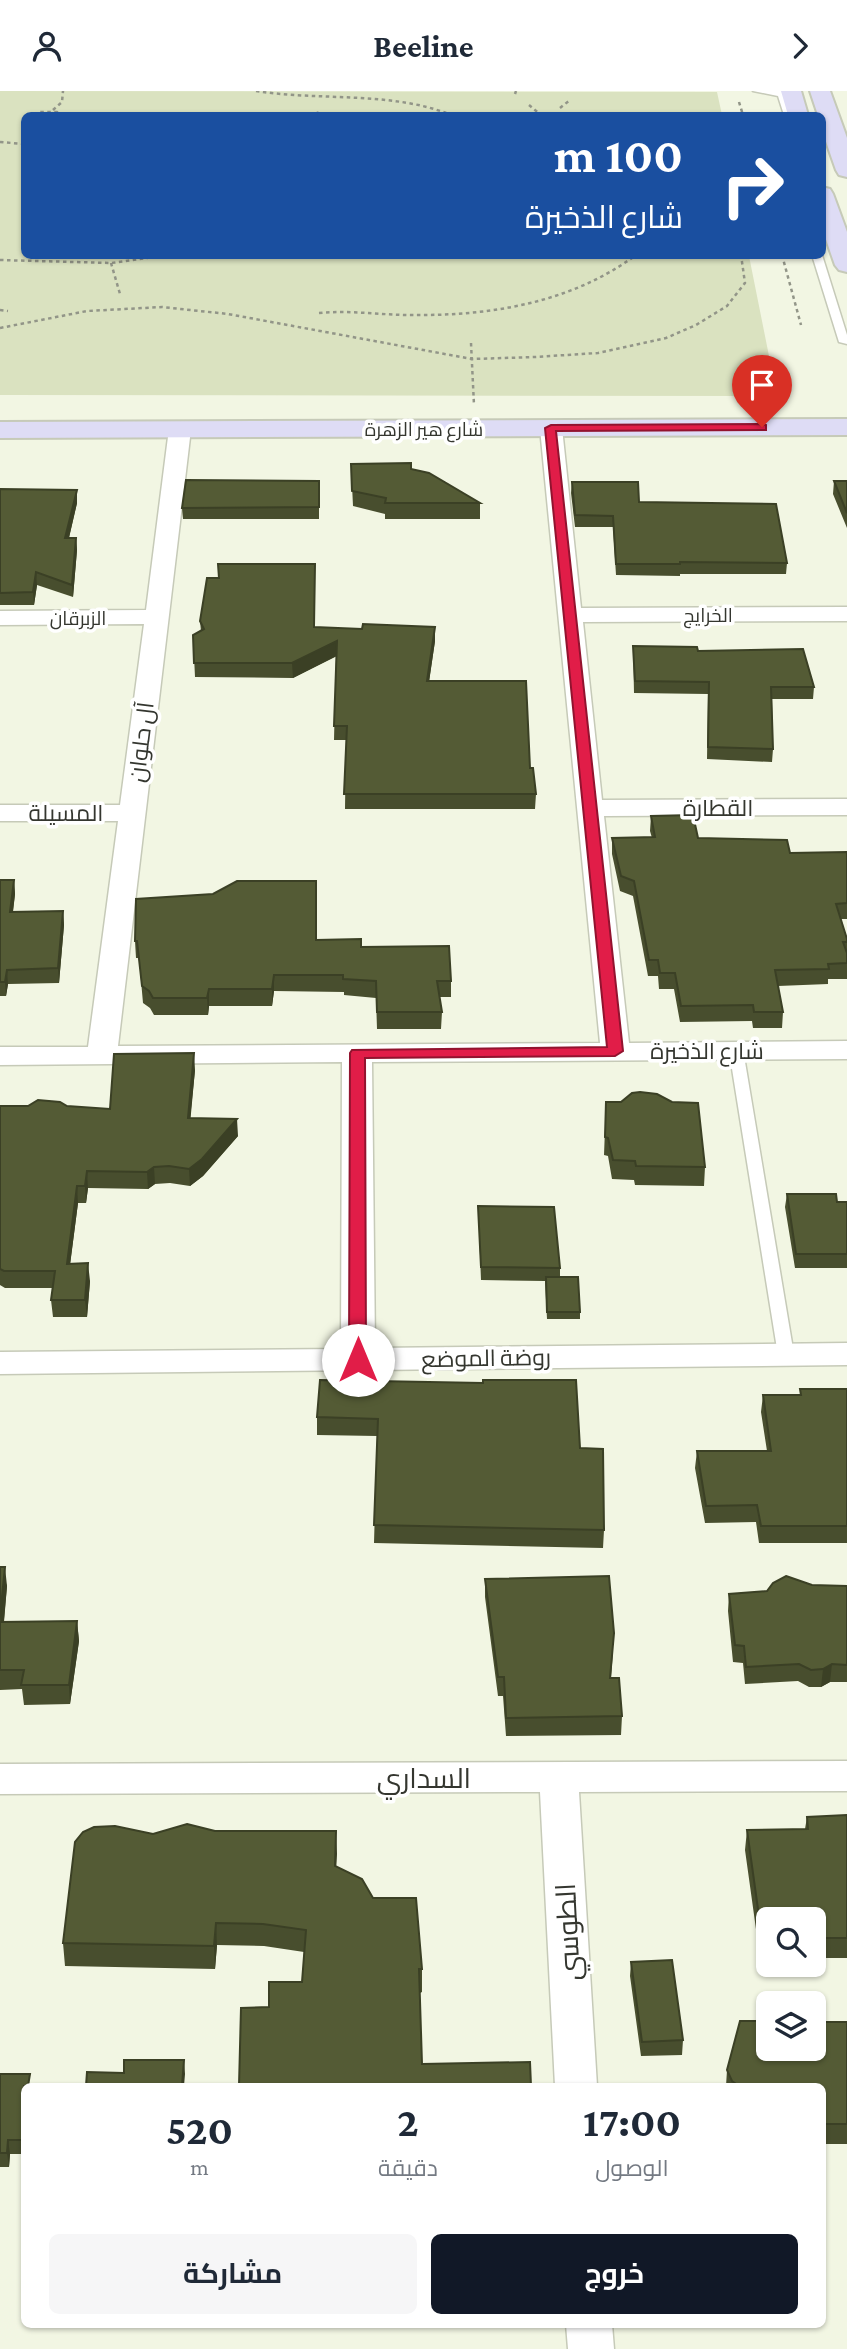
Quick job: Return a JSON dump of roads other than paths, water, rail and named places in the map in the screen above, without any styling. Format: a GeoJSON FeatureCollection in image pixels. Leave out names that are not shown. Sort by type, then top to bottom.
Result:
{"type":"FeatureCollection","features":[{"type":"Feature","properties":{"kind":"street"},"geometry":{"type":"LineString","coordinates":[[820,91],[847,170]]}},
{"type":"Feature","properties":{"kind":"street"},"geometry":{"type":"LineString","coordinates":[[784,92],[796,112]]}},
{"type":"Feature","properties":{"kind":"street"},"geometry":{"type":"LineString","coordinates":[[826,205],[847,265]]}},
{"type":"Feature","properties":{"kind":"street","name":"شارع هير الزهرة"},"geometry":{"type":"LineString","coordinates":[[0,430],[845,426]]}},
{"type":"Feature","properties":{"kind":"street"},"geometry":{"type":"LineString","coordinates":[[551,428],[615,1051]]}},
{"type":"Feature","properties":{"kind":"street","name":"آل حلوان"},"geometry":{"type":"LineString","coordinates":[[102,1055],[180,429]]}},
{"type":"Feature","properties":{"kind":"street","name":"الخرايج"},"geometry":{"type":"LineString","coordinates":[[570,615],[847,614]]}},
{"type":"Feature","properties":{"kind":"street","name":"الزبرقان"},"geometry":{"type":"LineString","coordinates":[[0,618],[156,617]]}},
{"type":"Feature","properties":{"kind":"street","name":"القطارة"},"geometry":{"type":"LineString","coordinates":[[590,808],[847,807]]}},
{"type":"Feature","properties":{"kind":"street","name":"المسيلة"},"geometry":{"type":"LineString","coordinates":[[0,813],[132,813]]}},
{"type":"Feature","properties":{"kind":"street","name":"شارع الذخيرة"},"geometry":{"type":"LineString","coordinates":[[0,1056],[847,1050]]}},
{"type":"Feature","properties":{"kind":"street"},"geometry":{"type":"LineString","coordinates":[[357,1053],[358,1360]]}},
{"type":"Feature","properties":{"kind":"street","name":"روضة الموضع"},"geometry":{"type":"LineString","coordinates":[[0,1363],[847,1355]]}},
{"type":"Feature","properties":{"kind":"street","name":"السداري"},"geometry":{"type":"LineString","coordinates":[[0,1779],[847,1776]]}},
{"type":"Feature","properties":{"kind":"street","name":"الطوسي"},"geometry":{"type":"LineString","coordinates":[[559,1778],[576,2083]]}},
{"type":"Feature","properties":{"kind":"street"},"geometry":{"type":"LineString","coordinates":[[589,2328],[591,2349]]}},
{"type":"Feature","properties":{"kind":"lane"},"geometry":{"type":"LineString","coordinates":[[757,91],[784,92],[787,112]]}},
{"type":"Feature","properties":{"kind":"lane"},"geometry":{"type":"LineString","coordinates":[[818,259],[844,342]]}},
{"type":"Feature","properties":{"kind":"lane"},"geometry":{"type":"LineString","coordinates":[[736,1050],[786,1355]]}}]}
